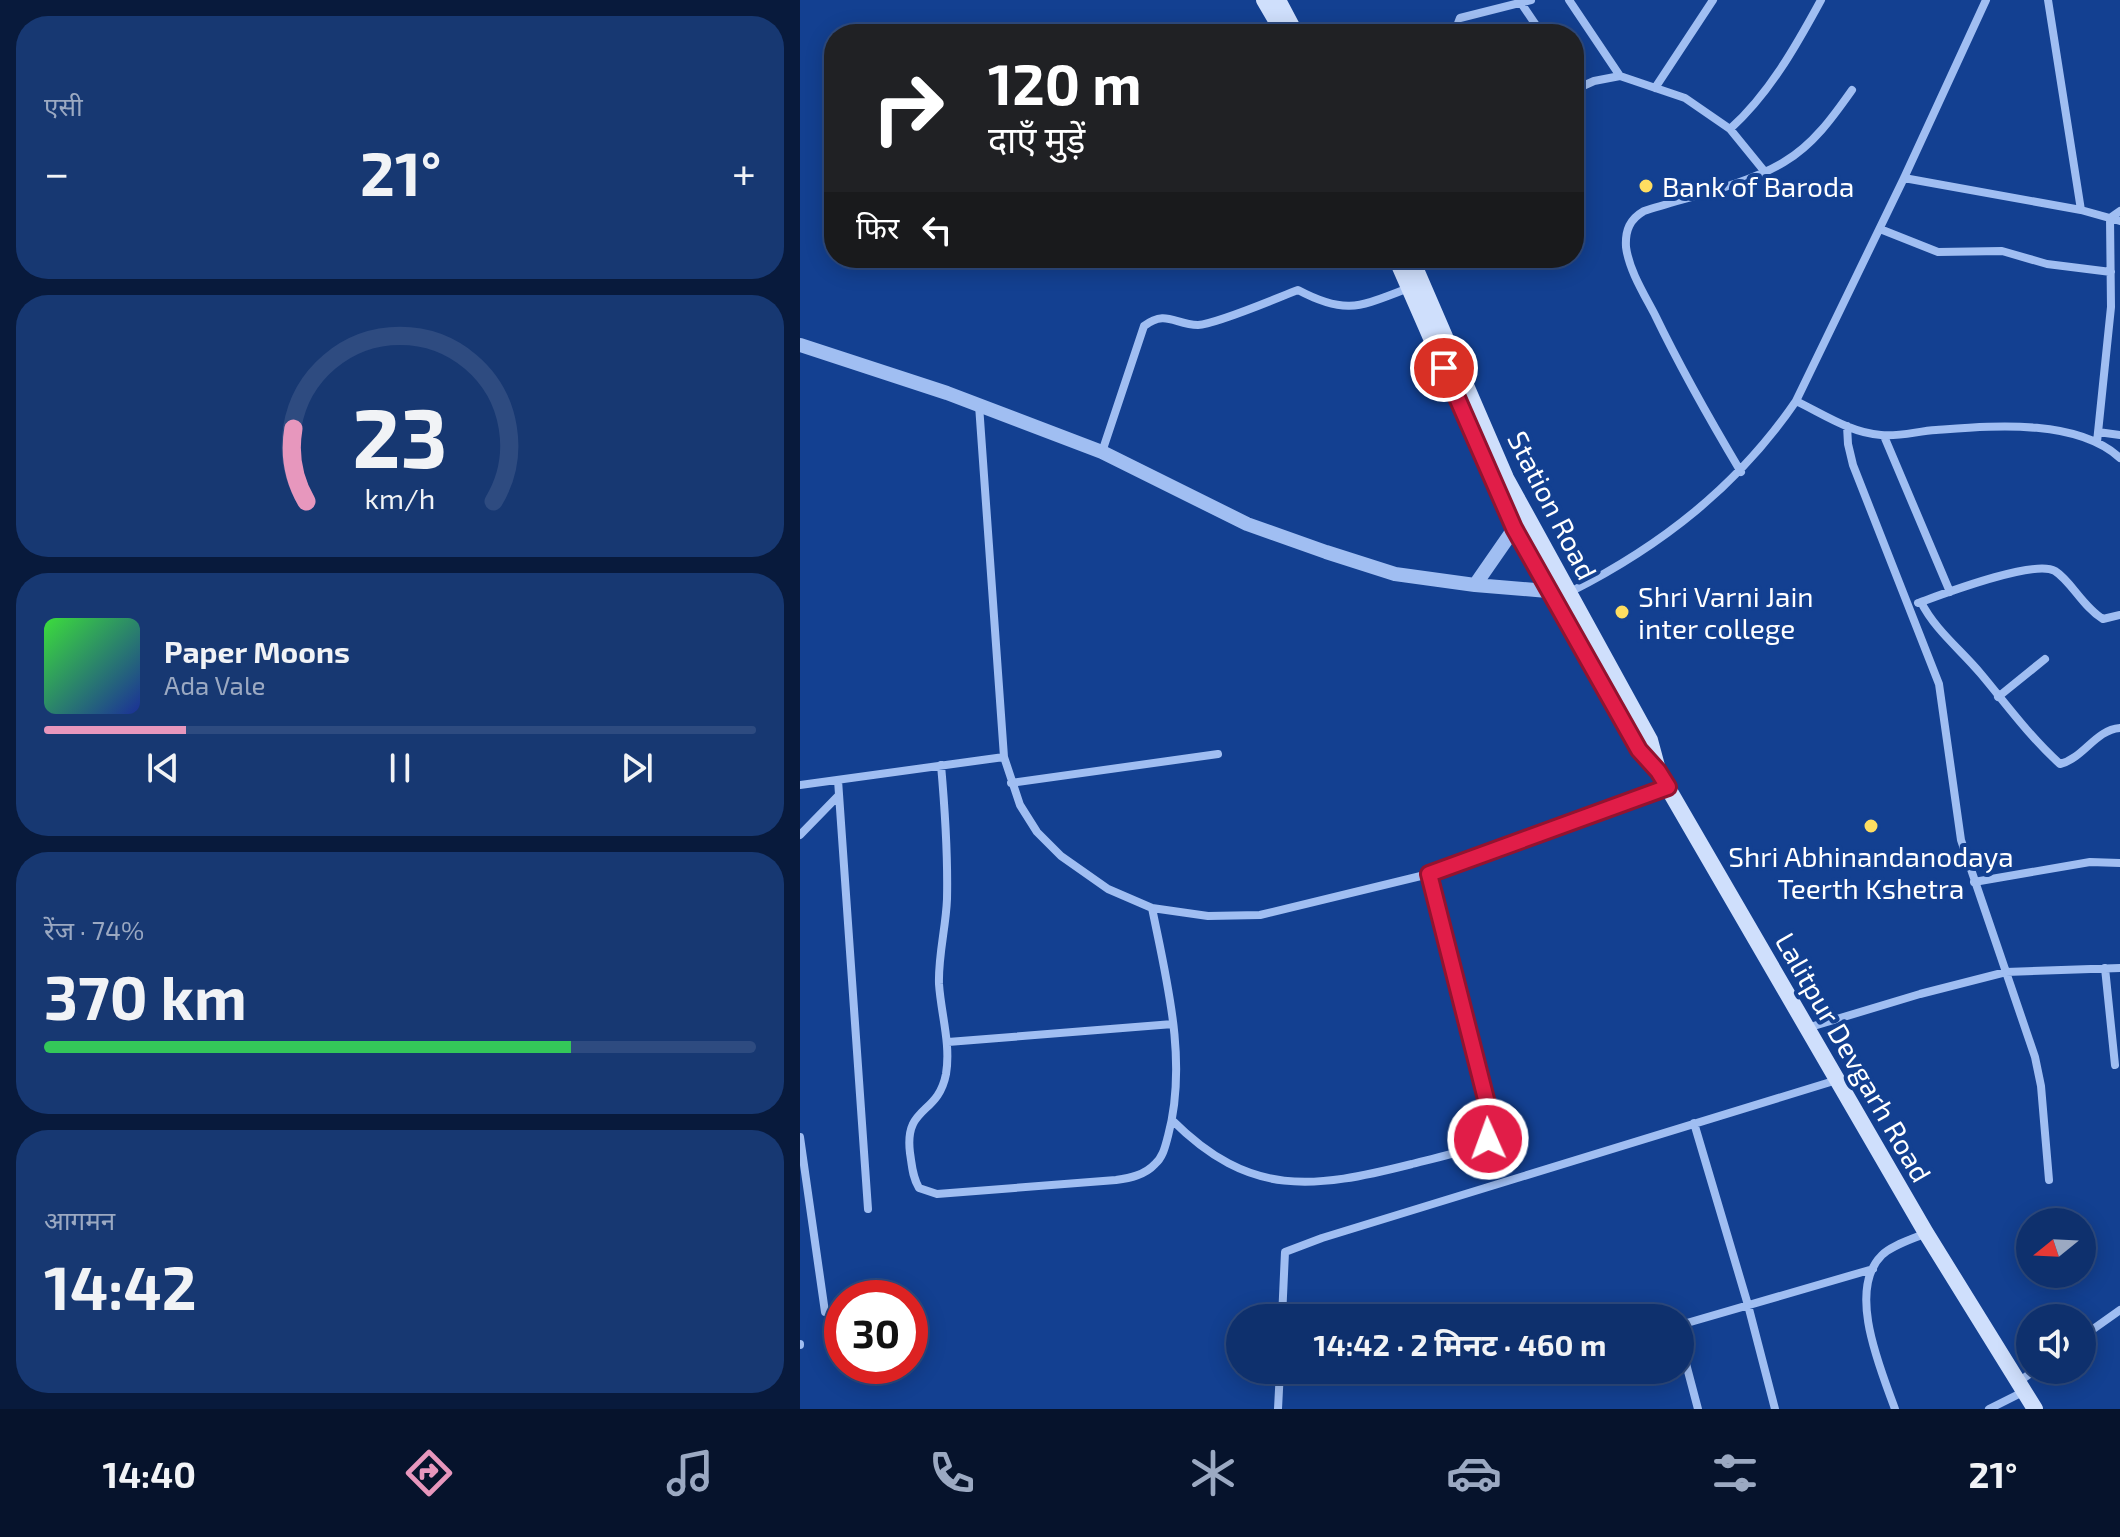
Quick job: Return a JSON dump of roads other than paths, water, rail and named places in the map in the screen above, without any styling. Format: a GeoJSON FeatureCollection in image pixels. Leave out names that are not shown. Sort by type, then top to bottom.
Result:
{"type":"FeatureCollection","features":[{"type":"Feature","properties":{"kind":"main road"},"geometry":{"type":"LineString","coordinates":[[1264,0],[1278,24]]}},
{"type":"Feature","properties":{"kind":"main road"},"geometry":{"type":"LineString","coordinates":[[1278,0],[1291,24]]}},
{"type":"Feature","properties":{"kind":"main road","name":"Lalitpur Devgarh Road"},"geometry":{"type":"LineString","coordinates":[[1400,268],[1514,528],[1549,591],[1639,750],[1668,787],[1926,1233],[2035,1409]]}},
{"type":"Feature","properties":{"kind":"main road","name":"Station Road"},"geometry":{"type":"LineString","coordinates":[[1415,268],[1524,514],[1650,740],[1658,771]]}},
{"type":"Feature","properties":{"kind":"street"},"geometry":{"type":"LineString","coordinates":[[1458,24],[1460,18],[1531,0]]}},
{"type":"Feature","properties":{"kind":"street"},"geometry":{"type":"LineString","coordinates":[[1569,0],[1620,76]]}},
{"type":"Feature","properties":{"kind":"street"},"geometry":{"type":"LineString","coordinates":[[1655,88],[1713,0]]}},
{"type":"Feature","properties":{"kind":"street"},"geometry":{"type":"LineString","coordinates":[[1730,129],[1767,88],[1821,0]]}},
{"type":"Feature","properties":{"kind":"street"},"geometry":{"type":"LineString","coordinates":[[800,345],[979,405],[1102,452],[1247,524],[1326,552],[1395,574],[1569,593],[1642,552],[1673,530],[1741,472],[1775,432],[1796,401],[1986,0]]}},
{"type":"Feature","properties":{"kind":"street"},"geometry":{"type":"LineString","coordinates":[[2048,0],[2081,210]]}},
{"type":"Feature","properties":{"kind":"street"},"geometry":{"type":"LineString","coordinates":[[1521,3],[1535,24]]}},
{"type":"Feature","properties":{"kind":"street"},"geometry":{"type":"LineString","coordinates":[[1584,84],[1620,76],[1685,98],[1704,108],[1730,129],[1765,172]]}},
{"type":"Feature","properties":{"kind":"street"},"geometry":{"type":"LineString","coordinates":[[1741,472],[1688,382],[1636,277],[1626,247],[1628,225],[1644,211],[1765,172],[1787,161],[1831,119],[1852,90]]}},
{"type":"Feature","properties":{"kind":"street"},"geometry":{"type":"LineString","coordinates":[[1904,178],[2081,210],[2115,220]]}},
{"type":"Feature","properties":{"kind":"street"},"geometry":{"type":"LineString","coordinates":[[2098,437],[2111,307],[2115,220],[2120,211]]}},
{"type":"Feature","properties":{"kind":"street"},"geometry":{"type":"LineString","coordinates":[[1880,229],[1938,252],[2002,251],[2047,264],[2111,272]]}},
{"type":"Feature","properties":{"kind":"street"},"geometry":{"type":"LineString","coordinates":[[1102,452],[1144,326],[1153,319],[1164,317],[1198,325],[1298,290],[1331,305],[1357,308],[1409,288]]}},
{"type":"Feature","properties":{"kind":"street"},"geometry":{"type":"LineString","coordinates":[[1796,401],[1861,432],[1884,436],[1935,430],[2029,427],[2098,437],[2120,435]]}},
{"type":"Feature","properties":{"kind":"street"},"geometry":{"type":"LineString","coordinates":[[979,405],[1004,757],[1020,805],[1037,832],[1061,856],[1108,889],[1152,908],[1208,916],[1260,915],[1429,874],[1668,787]]}},
{"type":"Feature","properties":{"kind":"street"},"geometry":{"type":"LineString","coordinates":[[1847,426],[1853,465],[1939,684],[1961,840],[2035,1057],[2041,1086],[2049,1180]]}},
{"type":"Feature","properties":{"kind":"street"},"geometry":{"type":"LineString","coordinates":[[1884,436],[1950,592]]}},
{"type":"Feature","properties":{"kind":"street"},"geometry":{"type":"LineString","coordinates":[[2098,437],[2120,458]]}},
{"type":"Feature","properties":{"kind":"street"},"geometry":{"type":"LineString","coordinates":[[1475,585],[1524,514]]}},
{"type":"Feature","properties":{"kind":"street"},"geometry":{"type":"LineString","coordinates":[[1910,605],[1985,580],[2047,569],[2056,572],[2092,612],[2103,619],[2120,615]]}},
{"type":"Feature","properties":{"kind":"street"},"geometry":{"type":"LineString","coordinates":[[1921,602],[1929,618],[2060,764],[2070,761],[2105,731],[2120,728]]}},
{"type":"Feature","properties":{"kind":"street"},"geometry":{"type":"LineString","coordinates":[[1998,697],[2045,659]]}},
{"type":"Feature","properties":{"kind":"street"},"geometry":{"type":"LineString","coordinates":[[1011,783],[1218,754]]}},
{"type":"Feature","properties":{"kind":"street"},"geometry":{"type":"LineString","coordinates":[[800,785],[1004,757]]}},
{"type":"Feature","properties":{"kind":"street"},"geometry":{"type":"LineString","coordinates":[[941,765],[947,841],[947,901],[939,982],[948,1042],[942,1089],[934,1102],[914,1120],[908,1136],[913,1178],[919,1188],[937,1194],[1130,1178],[1154,1166],[1162,1156],[1172,1120],[1177,1059],[1152,908]]}},
{"type":"Feature","properties":{"kind":"street"},"geometry":{"type":"LineString","coordinates":[[838,780],[868,1209]]}},
{"type":"Feature","properties":{"kind":"street"},"geometry":{"type":"LineString","coordinates":[[800,835],[838,796]]}},
{"type":"Feature","properties":{"kind":"street"},"geometry":{"type":"LineString","coordinates":[[1974,882],[2090,862],[2120,863]]}},
{"type":"Feature","properties":{"kind":"street"},"geometry":{"type":"LineString","coordinates":[[1172,1120],[1207,1152],[1233,1166],[1264,1177],[1296,1183],[1352,1179],[1456,1153],[1488,1139],[1491,1128],[1489,1111],[1429,874]]}},
{"type":"Feature","properties":{"kind":"street"},"geometry":{"type":"LineString","coordinates":[[2105,968],[2115,1065]]}},
{"type":"Feature","properties":{"kind":"street"},"geometry":{"type":"LineString","coordinates":[[1807,1028],[2006,972],[2120,968]]}},
{"type":"Feature","properties":{"kind":"street"},"geometry":{"type":"LineString","coordinates":[[948,1042],[1173,1024]]}},
{"type":"Feature","properties":{"kind":"street"},"geometry":{"type":"LineString","coordinates":[[1283,1304],[1285,1252],[1837,1079]]}},
{"type":"Feature","properties":{"kind":"street"},"geometry":{"type":"LineString","coordinates":[[1694,1123],[1775,1409]]}},
{"type":"Feature","properties":{"kind":"street"},"geometry":{"type":"LineString","coordinates":[[800,1137],[824,1305]]}},
{"type":"Feature","properties":{"kind":"street"},"geometry":{"type":"LineString","coordinates":[[1895,1409],[1872,1344],[1867,1306],[1868,1285],[1873,1269],[1883,1254],[1926,1233]]}},
{"type":"Feature","properties":{"kind":"street"},"geometry":{"type":"LineString","coordinates":[[1694,1321],[1873,1269]]}},
{"type":"Feature","properties":{"kind":"street"},"geometry":{"type":"LineString","coordinates":[[2096,1327],[2120,1310]]}},
{"type":"Feature","properties":{"kind":"street"},"geometry":{"type":"LineString","coordinates":[[1278,1409],[1279,1384]]}},
{"type":"Feature","properties":{"kind":"street"},"geometry":{"type":"LineString","coordinates":[[1691,1384],[1698,1409]]}},
{"type":"Feature","properties":{"kind":"street"},"geometry":{"type":"LineString","coordinates":[[1989,1409],[2023,1384]]}},
{"type":"Feature","properties":{"kind":"place","name":"Bank of Baroda"},"geometry":{"type":"Point","coordinates":[1646,186]}},
{"type":"Feature","properties":{"kind":"place","name":"Shri Varni Jain inter college"},"geometry":{"type":"Point","coordinates":[1622,612]}},
{"type":"Feature","properties":{"kind":"place","name":"Shri Abhinandanodaya Teerth Kshetra"},"geometry":{"type":"Point","coordinates":[1871,826]}}]}
